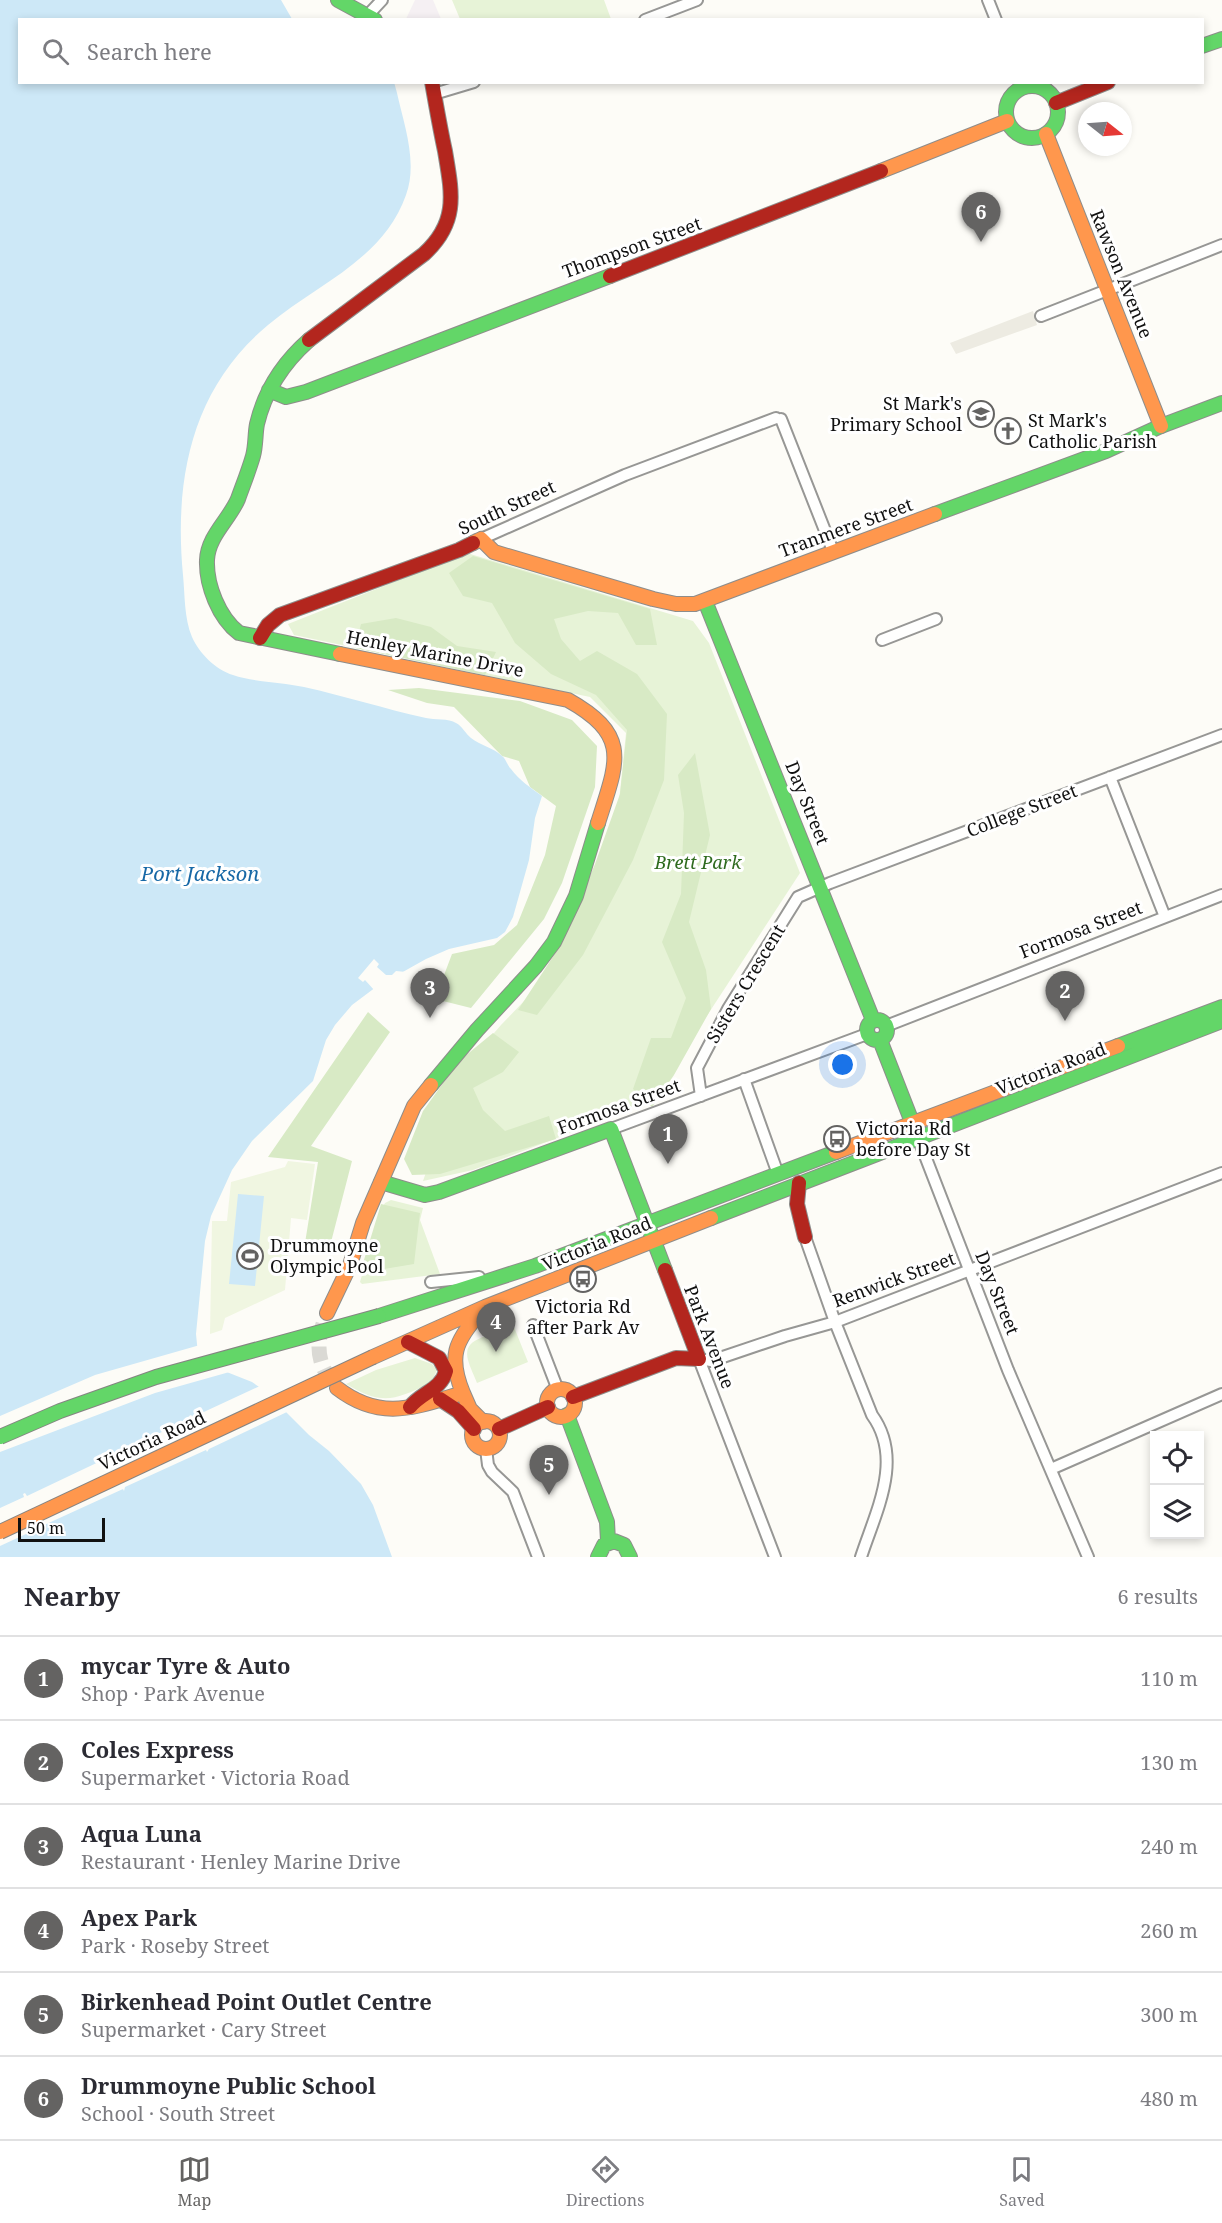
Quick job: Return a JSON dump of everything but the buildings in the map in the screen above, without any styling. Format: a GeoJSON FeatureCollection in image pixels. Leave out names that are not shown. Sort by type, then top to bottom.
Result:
{"type":"FeatureCollection","features":[{"type":"Feature","properties":{"kind":"main road"},"geometry":{"type":"LineString","coordinates":[[338,0],[371,18]]}},
{"type":"Feature","properties":{"kind":"main road"},"geometry":{"type":"LineString","coordinates":[[1204,46],[1222,39]]}},
{"type":"Feature","properties":{"kind":"main road"},"geometry":{"type":"LineString","coordinates":[[1056,103],[1103,84]]}},
{"type":"Feature","properties":{"kind":"main road"},"geometry":{"type":"LineString","coordinates":[[1022,85],[1046,90],[1056,103],[1057,120],[1053,128],[1039,138],[1023,137],[1011,128],[1007,121],[1005,113],[1010,97],[1022,85]]}},
{"type":"Feature","properties":{"kind":"main road","name":"Henley Marine Drive"},"geometry":{"type":"LineString","coordinates":[[327,1313],[350,1264],[360,1231],[414,1106],[477,1030],[532,971],[554,942],[576,896],[613,771],[613,747],[608,733],[598,719],[568,700],[239,633],[226,623],[210,581],[208,552],[214,536],[234,506],[252,461],[262,406],[268,390],[283,367],[343,314],[425,254],[441,236],[450,214],[452,191],[433,88]]}},
{"type":"Feature","properties":{"kind":"main road","name":"Thompson Street"},"geometry":{"type":"LineString","coordinates":[[268,390],[286,398],[306,392],[706,240],[1007,121]]}},
{"type":"Feature","properties":{"kind":"main road","name":"Rawson Avenue"},"geometry":{"type":"LineString","coordinates":[[1046,134],[1161,426]]}},
{"type":"Feature","properties":{"kind":"main road","name":"Tranmere Street"},"geometry":{"type":"LineString","coordinates":[[481,539],[494,552],[653,599],[688,605],[705,601],[1106,450],[1222,403]]}},
{"type":"Feature","properties":{"kind":"main road","name":"South Street"},"geometry":{"type":"LineString","coordinates":[[260,638],[262,631],[270,621],[280,615],[459,550],[481,539]]}},
{"type":"Feature","properties":{"kind":"main road","name":"Day Street"},"geometry":{"type":"LineString","coordinates":[[705,601],[821,887],[912,1122]]}},
{"type":"Feature","properties":{"kind":"main road","name":"Victoria Road"},"geometry":{"type":"LineString","coordinates":[[0,1437],[60,1411],[156,1377],[379,1316],[535,1266],[1222,1007]]}},
{"type":"Feature","properties":{"kind":"main road","name":"Victoria Road"},"geometry":{"type":"LineString","coordinates":[[0,1532],[373,1357],[485,1308],[799,1183],[1222,1021]]}},
{"type":"Feature","properties":{"kind":"main road","name":"Formosa Street"},"geometry":{"type":"LineString","coordinates":[[381,1182],[425,1195],[439,1192],[611,1129]]}},
{"type":"Feature","properties":{"kind":"main road","name":"Park Avenue"},"geometry":{"type":"LineString","coordinates":[[611,1129],[699,1359]]}},
{"type":"Feature","properties":{"kind":"main road"},"geometry":{"type":"LineString","coordinates":[[799,1183],[795,1204],[805,1237]]}},
{"type":"Feature","properties":{"kind":"main road"},"geometry":{"type":"LineString","coordinates":[[478,1425],[463,1393],[455,1368],[458,1342],[463,1332],[485,1308]]}},
{"type":"Feature","properties":{"kind":"main road"},"geometry":{"type":"LineString","coordinates":[[408,1342],[429,1350],[440,1358],[445,1373],[436,1388],[420,1396],[410,1407]]}},
{"type":"Feature","properties":{"kind":"main road","name":"Renwick Street"},"geometry":{"type":"LineString","coordinates":[[573,1397],[676,1358],[699,1359]]}},
{"type":"Feature","properties":{"kind":"main road"},"geometry":{"type":"LineString","coordinates":[[337,1388],[345,1396],[370,1409],[383,1410],[410,1407],[463,1393]]}},
{"type":"Feature","properties":{"kind":"main road"},"geometry":{"type":"LineString","coordinates":[[558,1390],[565,1390],[573,1397],[574,1405],[567,1415],[556,1416],[548,1407],[550,1394],[558,1390]]}},
{"type":"Feature","properties":{"kind":"main road"},"geometry":{"type":"LineString","coordinates":[[440,1399],[478,1425],[490,1422],[499,1429],[500,1437],[497,1444],[486,1449],[475,1443],[473,1436],[478,1425]]}},
{"type":"Feature","properties":{"kind":"main road"},"geometry":{"type":"LineString","coordinates":[[499,1429],[548,1407]]}},
{"type":"Feature","properties":{"kind":"main road"},"geometry":{"type":"LineString","coordinates":[[567,1415],[607,1522],[608,1541]]}},
{"type":"Feature","properties":{"kind":"main road"},"geometry":{"type":"LineString","coordinates":[[598,1557],[600,1548],[608,1541],[619,1541],[624,1544],[628,1548],[630,1557]]}},
{"type":"Feature","properties":{"kind":"street"},"geometry":{"type":"LineString","coordinates":[[371,18],[382,0]]}},
{"type":"Feature","properties":{"kind":"street"},"geometry":{"type":"LineString","coordinates":[[650,18],[697,0]]}},
{"type":"Feature","properties":{"kind":"street"},"geometry":{"type":"LineString","coordinates":[[988,0],[995,18]]}},
{"type":"Feature","properties":{"kind":"street"},"geometry":{"type":"LineString","coordinates":[[433,88],[460,84]]}},
{"type":"Feature","properties":{"kind":"street"},"geometry":{"type":"LineString","coordinates":[[1041,316],[1222,245]]}},
{"type":"Feature","properties":{"kind":"street","name":"South Street"},"geometry":{"type":"LineString","coordinates":[[481,539],[625,475],[779,418],[833,551]]}},
{"type":"Feature","properties":{"kind":"street"},"geometry":{"type":"LineString","coordinates":[[882,640],[936,619]]}},
{"type":"Feature","properties":{"kind":"street","name":"College Street"},"geometry":{"type":"LineString","coordinates":[[821,887],[1222,735]]}},
{"type":"Feature","properties":{"kind":"street"},"geometry":{"type":"LineString","coordinates":[[1110,777],[1165,917]]}},
{"type":"Feature","properties":{"kind":"street","name":"Sisters Crescent"},"geometry":{"type":"LineString","coordinates":[[701,1096],[698,1068],[728,1009],[798,897],[821,887]]}},
{"type":"Feature","properties":{"kind":"street","name":"Formosa Street"},"geometry":{"type":"LineString","coordinates":[[611,1129],[877,1030],[1222,895]]}},
{"type":"Feature","properties":{"kind":"street"},"geometry":{"type":"LineString","coordinates":[[744,1079],[778,1174]]}},
{"type":"Feature","properties":{"kind":"street","name":"Day Street"},"geometry":{"type":"LineString","coordinates":[[912,1122],[1008,1370],[1088,1557]]}},
{"type":"Feature","properties":{"kind":"street","name":"Renwick Street"},"geometry":{"type":"LineString","coordinates":[[699,1359],[711,1361],[835,1322],[1222,1173]]}},
{"type":"Feature","properties":{"kind":"street"},"geometry":{"type":"LineString","coordinates":[[805,1237],[835,1322],[872,1415],[882,1427],[888,1451],[887,1475],[861,1557]]}},
{"type":"Feature","properties":{"kind":"street"},"geometry":{"type":"LineString","coordinates":[[431,1282],[478,1277]]}},
{"type":"Feature","properties":{"kind":"street"},"geometry":{"type":"LineString","coordinates":[[532,1325],[558,1390]]}},
{"type":"Feature","properties":{"kind":"street","name":"Park Avenue"},"geometry":{"type":"LineString","coordinates":[[699,1359],[775,1557]]}},
{"type":"Feature","properties":{"kind":"street"},"geometry":{"type":"LineString","coordinates":[[1051,1469],[1222,1394]]}},
{"type":"Feature","properties":{"kind":"street"},"geometry":{"type":"LineString","coordinates":[[486,1449],[488,1465],[498,1480],[513,1492],[538,1557]]}},
{"type":"Feature","properties":{"kind":"shaded area"},"geometry":{"type":"Polygon","coordinates":[[[415,0],[433,0],[441,18],[406,18],[415,0]]]}},
{"type":"Feature","properties":{"kind":"shaded area"},"geometry":{"type":"Polygon","coordinates":[[[1033,311],[1037,325],[956,354],[950,343],[1033,311]]]}},
{"type":"Feature","properties":{"kind":"green space"},"geometry":{"type":"Polygon","coordinates":[[[452,0],[604,0],[611,18],[460,18],[452,0]]]}},
{"type":"Feature","properties":{"kind":"green space","name":"Brett Park"},"geometry":{"type":"Polygon","coordinates":[[[467,553],[693,621],[709,643],[800,873],[654,1097],[570,1133],[473,1170],[423,1181],[440,1131],[436,1100],[501,1025],[553,971],[617,821],[626,733],[590,697],[294,635],[288,624],[467,553]]]}},
{"type":"Feature","properties":{"kind":"green space"},"geometry":{"type":"Polygon","coordinates":[[[473,556],[650,609],[657,645],[636,645],[618,613],[588,611],[554,619],[561,639],[580,661],[597,651],[637,674],[667,714],[664,780],[633,860],[583,955],[537,1015],[518,1010],[562,943],[595,864],[620,794],[627,730],[596,695],[551,674],[515,643],[492,603],[463,596],[449,573],[473,556]]]}},
{"type":"Feature","properties":{"kind":"green space"},"geometry":{"type":"Polygon","coordinates":[[[396,618],[431,627],[457,646],[496,652],[485,675],[355,648],[361,624],[396,618]]]}},
{"type":"Feature","properties":{"kind":"green space"},"geometry":{"type":"Polygon","coordinates":[[[419,688],[520,701],[572,720],[597,746],[595,787],[562,883],[544,919],[471,1008],[443,1001],[438,991],[452,954],[494,945],[517,925],[545,855],[556,806],[530,787],[519,761],[502,756],[454,707],[427,703],[388,690],[419,688]]]}},
{"type":"Feature","properties":{"kind":"green space"},"geometry":{"type":"Polygon","coordinates":[[[695,753],[710,835],[689,922],[706,970],[711,1009],[674,1075],[652,1107],[633,1089],[651,1038],[671,1038],[686,998],[662,942],[681,894],[684,813],[678,775],[695,753]]]}},
{"type":"Feature","properties":{"kind":"green space"},"geometry":{"type":"Polygon","coordinates":[[[368,1012],[390,1032],[311,1146],[352,1161],[330,1246],[305,1243],[318,1162],[268,1157],[368,1012]]]}},
{"type":"Feature","properties":{"kind":"green space"},"geometry":{"type":"Polygon","coordinates":[[[493,1033],[519,1052],[503,1072],[473,1088],[483,1110],[505,1131],[549,1116],[556,1139],[440,1174],[412,1175],[404,1159],[423,1111],[459,1061],[493,1033]]]}},
{"type":"Feature","properties":{"kind":"green space","name":"Drummoyne Olympic Pool"},"geometry":{"type":"Polygon","coordinates":[[[288,1161],[315,1164],[307,1220],[291,1218],[285,1290],[225,1318],[222,1330],[210,1334],[212,1221],[227,1221],[231,1182],[285,1167],[288,1161]]]}},
{"type":"Feature","properties":{"kind":"green space"},"geometry":{"type":"Polygon","coordinates":[[[391,1200],[423,1208],[420,1220],[440,1274],[362,1284],[360,1282],[381,1210],[385,1203],[391,1200]]]}},
{"type":"Feature","properties":{"kind":"green space"},"geometry":{"type":"Polygon","coordinates":[[[381,1204],[420,1213],[414,1264],[360,1273],[381,1204]]]}},
{"type":"Feature","properties":{"kind":"green space"},"geometry":{"type":"Polygon","coordinates":[[[512,1322],[528,1362],[477,1383],[468,1360],[469,1347],[477,1339],[500,1331],[512,1322]]]}},
{"type":"Feature","properties":{"kind":"green space"},"geometry":{"type":"Polygon","coordinates":[[[415,1358],[432,1364],[437,1370],[431,1383],[398,1397],[370,1396],[346,1384],[376,1370],[415,1358]]]}},
{"type":"Feature","properties":{"kind":"water","name":"Port Jackson"},"geometry":{"type":"Polygon","coordinates":[[[0,0],[281,0],[291,18],[18,18],[18,84],[395,84],[409,144],[411,170],[406,195],[395,218],[382,237],[365,254],[287,310],[242,350],[221,378],[205,407],[193,438],[182,505],[181,540],[185,606],[189,630],[199,649],[214,665],[227,673],[258,681],[304,687],[426,718],[453,721],[471,738],[499,753],[525,784],[542,796],[535,818],[529,860],[513,917],[505,932],[497,938],[449,949],[426,959],[376,987],[352,1005],[326,1040],[313,1081],[252,1141],[232,1170],[211,1216],[205,1241],[196,1334],[198,1354],[209,1365],[252,1382],[265,1391],[361,1484],[373,1505],[392,1557],[0,1557],[0,0]]]}},
{"type":"Feature","properties":{"kind":"water"},"geometry":{"type":"Polygon","coordinates":[[[238,1194],[264,1196],[255,1286],[229,1284],[238,1194]]]}},
{"type":"Feature","properties":{"kind":"pier"},"geometry":{"type":"Polygon","coordinates":[[[374,959],[379,964],[377,967],[386,975],[392,975],[396,971],[406,972],[375,991],[365,980],[363,982],[358,978],[374,959]]]}},
{"type":"Feature","properties":{"kind":"pier"},"geometry":{"type":"Polygon","coordinates":[[[200,1345],[202,1356],[210,1362],[233,1371],[155,1393],[0,1452],[0,1416],[95,1375],[200,1345]]]}},
{"type":"Feature","properties":{"kind":"pier"},"geometry":{"type":"Polygon","coordinates":[[[262,1385],[289,1411],[207,1452],[206,1450],[125,1487],[124,1491],[123,1489],[42,1526],[41,1530],[39,1528],[0,1546],[0,1508],[24,1497],[25,1493],[27,1496],[107,1458],[109,1454],[110,1456],[190,1419],[191,1415],[193,1417],[262,1385]]]}},
{"type":"Feature","properties":{"kind":"tunnel"},"geometry":{"type":"LineString","coordinates":[[323,1324],[319,1341],[320,1356],[325,1371],[334,1385]]}},
{"type":"Feature","properties":{"kind":"traffic: fast"},"geometry":{"type":"LineString","coordinates":[[338,0],[371,18]]}},
{"type":"Feature","properties":{"kind":"traffic: fast"},"geometry":{"type":"LineString","coordinates":[[1204,45],[1222,39]]}},
{"type":"Feature","properties":{"kind":"traffic: fast"},"geometry":{"type":"LineString","coordinates":[[1027,86],[1037,86],[1051,93],[1058,112],[1051,131],[1037,138],[1027,138],[1017,134],[1010,127],[1006,117],[1006,107],[1010,97],[1017,90],[1027,86]]}},
{"type":"Feature","properties":{"kind":"traffic: fast"},"geometry":{"type":"LineString","coordinates":[[269,390],[286,397],[306,392],[610,276]]}},
{"type":"Feature","properties":{"kind":"traffic: fast"},"geometry":{"type":"LineString","coordinates":[[309,340],[283,368],[265,400],[257,424],[250,467],[234,507],[211,543],[207,570],[211,590],[220,610],[225,619],[239,633],[340,654]]}},
{"type":"Feature","properties":{"kind":"traffic: fast"},"geometry":{"type":"LineString","coordinates":[[935,514],[1106,451],[1161,426],[1222,403]]}},
{"type":"Feature","properties":{"kind":"traffic: fast"},"geometry":{"type":"LineString","coordinates":[[705,601],[873,1020]]}},
{"type":"Feature","properties":{"kind":"traffic: fast"},"geometry":{"type":"LineString","coordinates":[[431,1085],[477,1030],[536,966],[554,942],[576,896],[598,823]]}},
{"type":"Feature","properties":{"kind":"traffic: fast"},"geometry":{"type":"LineString","coordinates":[[1118,1046],[1222,1007]]}},
{"type":"Feature","properties":{"kind":"traffic: fast"},"geometry":{"type":"LineString","coordinates":[[877,1020],[884,1023],[887,1030],[884,1037],[877,1040],[870,1037],[867,1030],[870,1023],[877,1020]]}},
{"type":"Feature","properties":{"kind":"traffic: fast"},"geometry":{"type":"LineString","coordinates":[[711,1218],[1222,1021]]}},
{"type":"Feature","properties":{"kind":"traffic: fast"},"geometry":{"type":"LineString","coordinates":[[880,1040],[912,1122]]}},
{"type":"Feature","properties":{"kind":"traffic: fast"},"geometry":{"type":"LineString","coordinates":[[381,1182],[425,1195],[439,1192],[611,1129],[665,1270]]}},
{"type":"Feature","properties":{"kind":"traffic: fast"},"geometry":{"type":"LineString","coordinates":[[379,1316],[535,1266],[836,1152]]}},
{"type":"Feature","properties":{"kind":"traffic: fast"},"geometry":{"type":"LineString","coordinates":[[0,1437],[60,1411],[156,1377],[379,1316]]}},
{"type":"Feature","properties":{"kind":"traffic: fast"},"geometry":{"type":"LineString","coordinates":[[567,1415],[607,1522],[608,1541]]}},
{"type":"Feature","properties":{"kind":"traffic: fast"},"geometry":{"type":"LineString","coordinates":[[598,1557],[604,1545],[614,1541],[624,1545],[630,1557]]}},
{"type":"Feature","properties":{"kind":"traffic: slow"},"geometry":{"type":"LineString","coordinates":[[881,171],[1007,121]]}},
{"type":"Feature","properties":{"kind":"traffic: slow"},"geometry":{"type":"LineString","coordinates":[[1046,134],[1161,426]]}},
{"type":"Feature","properties":{"kind":"traffic: slow"},"geometry":{"type":"LineString","coordinates":[[473,543],[481,539],[494,552],[653,599],[676,604],[695,604],[935,514]]}},
{"type":"Feature","properties":{"kind":"traffic: slow"},"geometry":{"type":"LineString","coordinates":[[340,654],[568,700],[588,713],[602,726],[611,739],[614,752],[614,767],[598,823]]}},
{"type":"Feature","properties":{"kind":"traffic: slow"},"geometry":{"type":"LineString","coordinates":[[836,1152],[1118,1046]]}},
{"type":"Feature","properties":{"kind":"traffic: slow"},"geometry":{"type":"LineString","coordinates":[[327,1313],[350,1265],[363,1223],[414,1106],[431,1085]]}},
{"type":"Feature","properties":{"kind":"traffic: slow"},"geometry":{"type":"LineString","coordinates":[[373,1357],[485,1307],[711,1218]]}},
{"type":"Feature","properties":{"kind":"traffic: slow"},"geometry":{"type":"LineString","coordinates":[[463,1393],[458,1380],[455,1359],[460,1341],[480,1313]]}},
{"type":"Feature","properties":{"kind":"traffic: slow"},"geometry":{"type":"LineString","coordinates":[[0,1532],[373,1357]]}},
{"type":"Feature","properties":{"kind":"traffic: slow"},"geometry":{"type":"LineString","coordinates":[[337,1388],[353,1399],[368,1405],[398,1409],[414,1407],[463,1393],[470,1409],[483,1422]]}},
{"type":"Feature","properties":{"kind":"traffic: slow"},"geometry":{"type":"LineString","coordinates":[[561,1389],[571,1393],[575,1403],[571,1413],[561,1417],[551,1413],[547,1403],[551,1393],[561,1389]]}},
{"type":"Feature","properties":{"kind":"traffic: slow"},"geometry":{"type":"LineString","coordinates":[[486,1421],[496,1425],[500,1435],[496,1445],[486,1449],[476,1445],[472,1435],[476,1425],[486,1421]]}},
{"type":"Feature","properties":{"kind":"traffic: jam"},"geometry":{"type":"LineString","coordinates":[[309,340],[424,254],[443,230],[448,218],[451,194],[432,84]]}},
{"type":"Feature","properties":{"kind":"traffic: jam"},"geometry":{"type":"LineString","coordinates":[[1056,103],[1103,84]]}},
{"type":"Feature","properties":{"kind":"traffic: jam"},"geometry":{"type":"LineString","coordinates":[[610,276],[881,171]]}},
{"type":"Feature","properties":{"kind":"traffic: jam"},"geometry":{"type":"LineString","coordinates":[[260,638],[268,625],[280,615],[473,543]]}},
{"type":"Feature","properties":{"kind":"traffic: jam"},"geometry":{"type":"LineString","coordinates":[[799,1183],[797,1204],[805,1237]]}},
{"type":"Feature","properties":{"kind":"traffic: jam"},"geometry":{"type":"LineString","coordinates":[[573,1397],[676,1358],[699,1359],[665,1270]]}},
{"type":"Feature","properties":{"kind":"traffic: jam"},"geometry":{"type":"LineString","coordinates":[[408,1342],[439,1358],[446,1371],[440,1383],[410,1407]]}},
{"type":"Feature","properties":{"kind":"traffic: jam"},"geometry":{"type":"LineString","coordinates":[[440,1399],[458,1411],[474,1429]]}},
{"type":"Feature","properties":{"kind":"traffic: jam"},"geometry":{"type":"LineString","coordinates":[[499,1429],[548,1407]]}},
{"type":"Feature","properties":{"kind":"place","name":"Drummoyne Public School"},"geometry":{"type":"Point","coordinates":[981,242]}},
{"type":"Feature","properties":{"kind":"place","name":"St Mark's Primary School"},"geometry":{"type":"Point","coordinates":[981,414]}},
{"type":"Feature","properties":{"kind":"place","name":"St Mark's Catholic Parish"},"geometry":{"type":"Point","coordinates":[1008,431]}},
{"type":"Feature","properties":{"kind":"place","name":"Aqua Luna"},"geometry":{"type":"Point","coordinates":[430,1018]}},
{"type":"Feature","properties":{"kind":"place","name":"Coles Express"},"geometry":{"type":"Point","coordinates":[1065,1021]}},
{"type":"Feature","properties":{"kind":"place","name":"Victoria Rd before Day St"},"geometry":{"type":"Point","coordinates":[837,1139]}},
{"type":"Feature","properties":{"kind":"place","name":"mycar Tyre & Auto"},"geometry":{"type":"Point","coordinates":[668,1164]}},
{"type":"Feature","properties":{"kind":"place","name":"Drummoyne Olympic Pool"},"geometry":{"type":"Point","coordinates":[250,1256]}},
{"type":"Feature","properties":{"kind":"place","name":"Victoria Rd after Park Av"},"geometry":{"type":"Point","coordinates":[583,1279]}},
{"type":"Feature","properties":{"kind":"place","name":"Apex Park"},"geometry":{"type":"Point","coordinates":[496,1352]}},
{"type":"Feature","properties":{"kind":"place","name":"Birkenhead Point Outlet Centre"},"geometry":{"type":"Point","coordinates":[549,1495]}}]}
